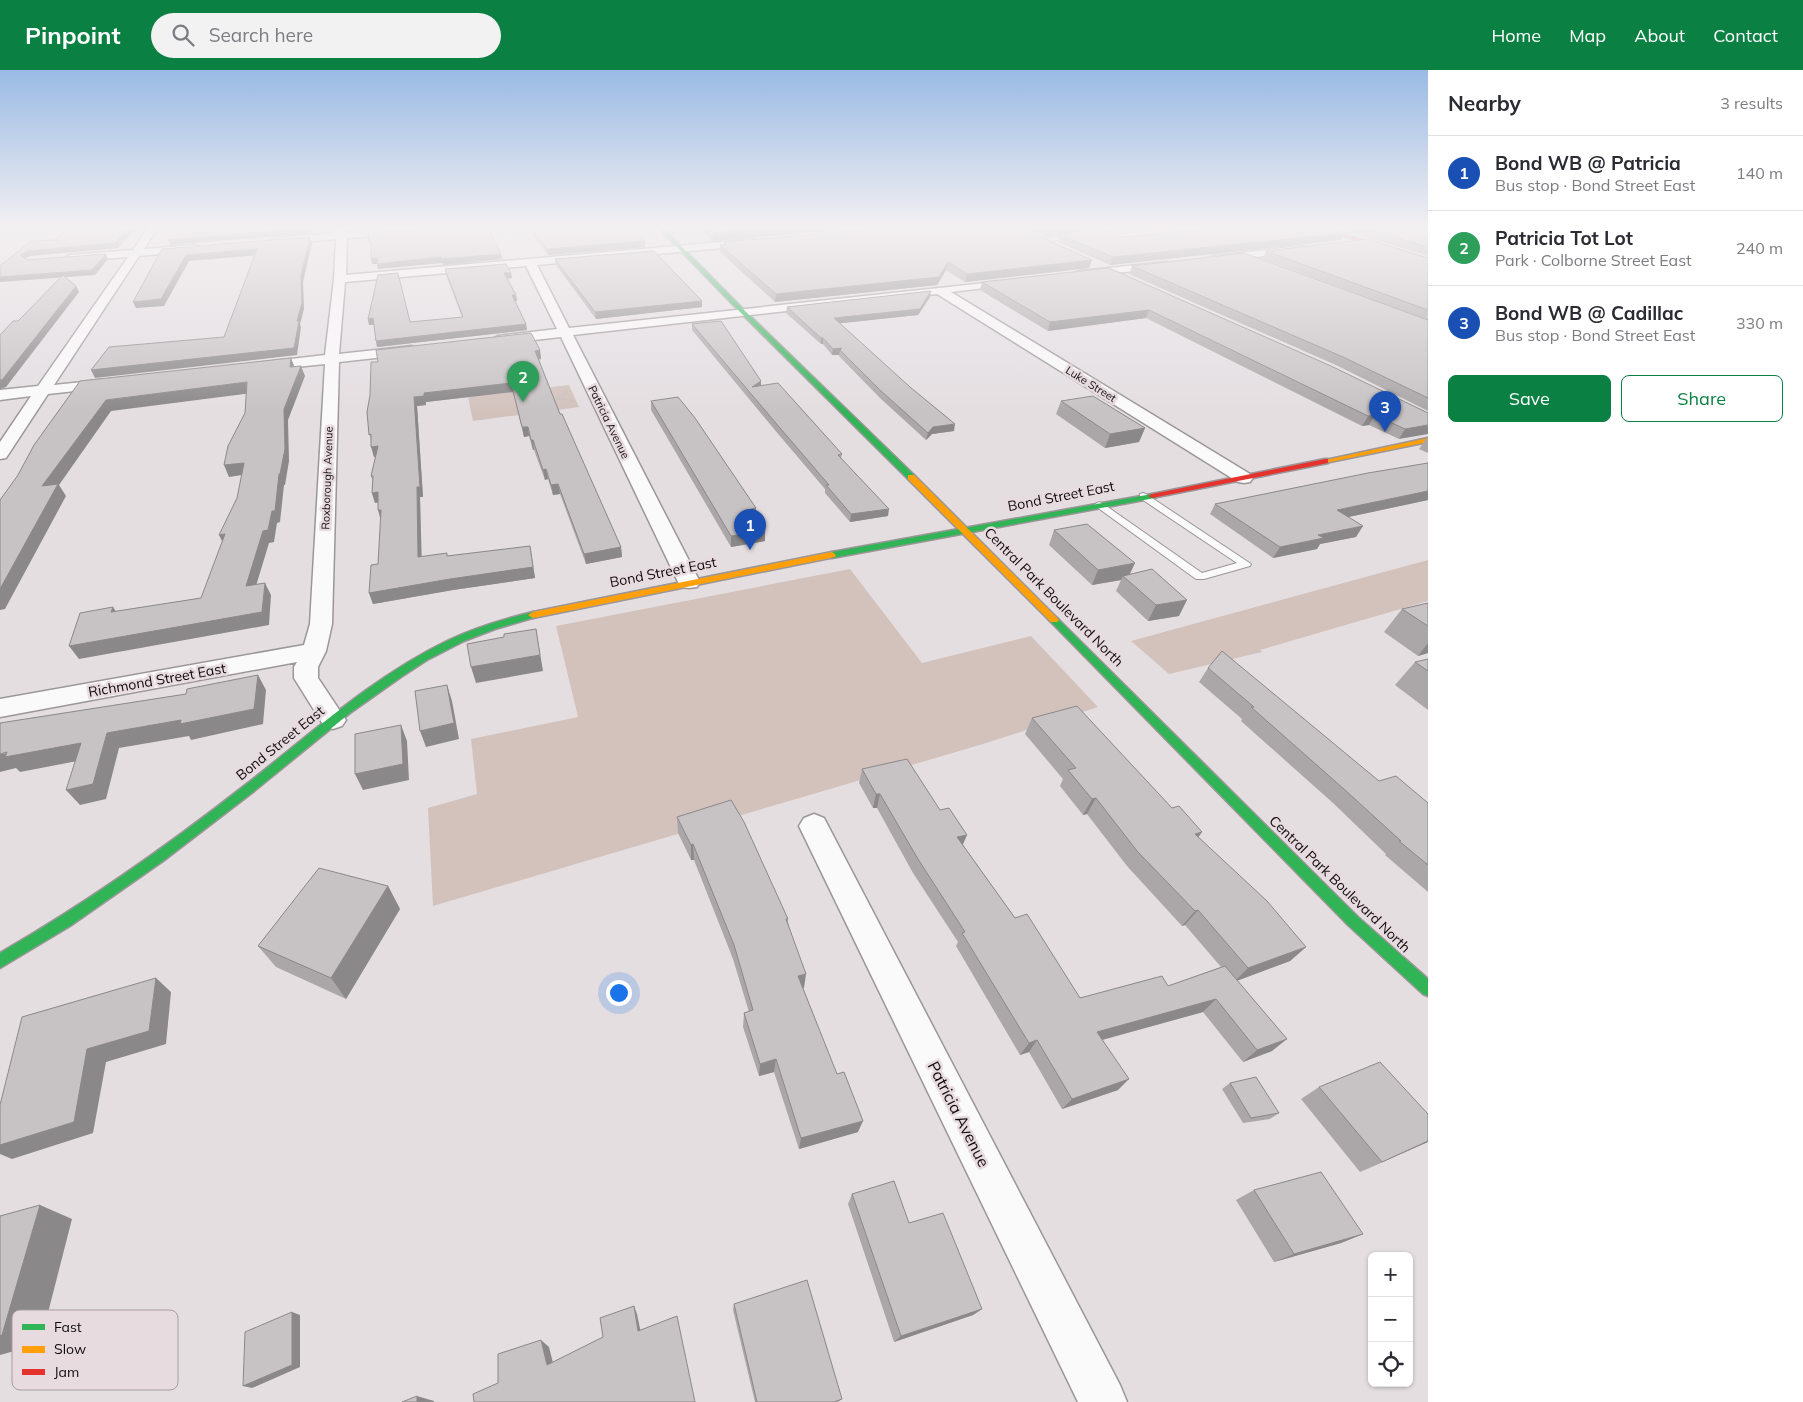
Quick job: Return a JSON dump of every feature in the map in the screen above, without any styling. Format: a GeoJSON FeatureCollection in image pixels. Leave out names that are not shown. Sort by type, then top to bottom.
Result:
{"type":"FeatureCollection","features":[{"type":"Feature","properties":{"kind":"main road","name":"Central Park Boulevard North"},"geometry":{"type":"LineString","coordinates":[[720,288],[965,530],[1353,921],[1428,989]]}},
{"type":"Feature","properties":{"kind":"main road","name":"Bond Street East"},"geometry":{"type":"LineString","coordinates":[[0,961],[104,898],[254,784],[333,720],[393,677],[455,641],[497,625],[540,612],[689,582],[1244,478],[1428,440]]}},
{"type":"Feature","properties":{"kind":"street"},"geometry":{"type":"LineString","coordinates":[[0,454],[113,288]]}},
{"type":"Feature","properties":{"kind":"street","name":"Roxborough Avenue"},"geometry":{"type":"LineString","coordinates":[[333,720],[306,678],[306,667],[314,651],[321,624],[332,358],[339,288]]}},
{"type":"Feature","properties":{"kind":"street","name":"Patricia Avenue"},"geometry":{"type":"LineString","coordinates":[[543,288],[689,582]]}},
{"type":"Feature","properties":{"kind":"street"},"geometry":{"type":"LineString","coordinates":[[487,341],[954,288]]}},
{"type":"Feature","properties":{"kind":"street","name":"Luke Street"},"geometry":{"type":"LineString","coordinates":[[938,290],[1244,478]]}},
{"type":"Feature","properties":{"kind":"street"},"geometry":{"type":"LineString","coordinates":[[243,368],[428,348]]}},
{"type":"Feature","properties":{"kind":"street"},"geometry":{"type":"LineString","coordinates":[[0,395],[126,381]]}},
{"type":"Feature","properties":{"kind":"street","name":"Richmond Street East"},"geometry":{"type":"LineString","coordinates":[[0,708],[314,651]]}},
{"type":"Feature","properties":{"kind":"street","name":"Patricia Avenue"},"geometry":{"type":"LineString","coordinates":[[814,826],[1103,1402]]}},
{"type":"Feature","properties":{"kind":"lane"},"geometry":{"type":"LineString","coordinates":[[1099,505],[1200,576],[1246,564],[1143,496]]}},
{"type":"Feature","properties":{"kind":"path"},"geometry":{"type":"LineString","coordinates":[[558,398],[572,390]]}},
{"type":"Feature","properties":{"kind":"path"},"geometry":{"type":"LineString","coordinates":[[546,398],[558,398],[578,403]]}},
{"type":"Feature","properties":{"kind":"shaded area"},"geometry":{"type":"Polygon","coordinates":[[[569,385],[579,407],[473,421],[468,397],[569,385]]]}},
{"type":"Feature","properties":{"kind":"shaded area"},"geometry":{"type":"Polygon","coordinates":[[[1428,560],[1428,601],[1260,650],[1262,652],[1169,674],[1131,641],[1428,560]]]}},
{"type":"Feature","properties":{"kind":"shaded area"},"geometry":{"type":"Polygon","coordinates":[[[850,569],[922,663],[1031,636],[1098,707],[983,744],[433,906],[428,808],[477,794],[471,739],[578,717],[556,626],[850,569]]]}},
{"type":"Feature","properties":{"kind":"building"},"geometry":{"type":"Polygon","coordinates":[[[50,288],[74,288],[2,380],[0,380],[0,335],[13,321],[18,321],[50,288]]]}},
{"type":"Feature","properties":{"kind":"building"},"geometry":{"type":"Polygon","coordinates":[[[141,288],[167,288],[161,299],[133,302],[141,288]]]}},
{"type":"Feature","properties":{"kind":"building"},"geometry":{"type":"Polygon","coordinates":[[[242,288],[301,288],[302,303],[297,321],[299,321],[294,348],[91,370],[109,347],[224,337],[242,288]]]}},
{"type":"Feature","properties":{"kind":"building"},"geometry":{"type":"Polygon","coordinates":[[[375,288],[402,288],[410,322],[463,317],[452,288],[512,288],[516,295],[512,295],[526,324],[376,341],[373,318],[368,319],[375,288]]]}},
{"type":"Feature","properties":{"kind":"building"},"geometry":{"type":"Polygon","coordinates":[[[577,288],[690,288],[702,301],[595,312],[577,288]]]}},
{"type":"Feature","properties":{"kind":"building"},"geometry":{"type":"Polygon","coordinates":[[[769,288],[832,288],[776,294],[769,288]]]}},
{"type":"Feature","properties":{"kind":"building"},"geometry":{"type":"Polygon","coordinates":[[[992,288],[1155,288],[1331,366],[1428,413],[1428,425],[1405,429],[1375,415],[1368,416],[1149,310],[1050,322],[992,288]]]}},
{"type":"Feature","properties":{"kind":"building"},"geometry":{"type":"Polygon","coordinates":[[[1183,288],[1341,288],[1428,320],[1428,398],[1343,357],[1183,288]]]}},
{"type":"Feature","properties":{"kind":"building"},"geometry":{"type":"Polygon","coordinates":[[[1368,288],[1428,288],[1428,310],[1368,288]]]}},
{"type":"Feature","properties":{"kind":"building"},"geometry":{"type":"Polygon","coordinates":[[[931,291],[920,309],[834,318],[910,387],[955,424],[933,427],[928,433],[881,391],[840,350],[842,348],[833,349],[787,307],[931,291]]]}},
{"type":"Feature","properties":{"kind":"building"},"geometry":{"type":"Polygon","coordinates":[[[721,321],[761,381],[752,387],[778,383],[842,454],[838,455],[889,509],[851,514],[826,485],[829,485],[692,324],[721,321]]]}},
{"type":"Feature","properties":{"kind":"building"},"geometry":{"type":"Polygon","coordinates":[[[531,333],[540,350],[535,351],[560,414],[562,414],[621,547],[584,554],[558,484],[551,485],[546,469],[543,470],[533,440],[531,440],[528,427],[522,427],[511,383],[424,393],[424,396],[414,397],[420,487],[417,487],[418,557],[447,553],[447,556],[530,546],[533,567],[369,593],[371,565],[378,564],[381,510],[378,510],[378,492],[372,493],[373,476],[371,476],[378,446],[371,447],[367,412],[370,395],[371,362],[378,362],[376,350],[531,333]]]}},
{"type":"Feature","properties":{"kind":"building"},"geometry":{"type":"Polygon","coordinates":[[[291,358],[290,367],[301,366],[284,409],[285,449],[279,474],[275,511],[272,511],[268,530],[263,531],[246,586],[265,583],[262,612],[69,646],[80,613],[113,607],[111,612],[201,598],[225,534],[219,535],[237,498],[244,463],[224,465],[228,446],[245,413],[247,382],[106,400],[42,486],[58,484],[0,589],[0,500],[18,475],[34,445],[80,381],[291,358]]]}},
{"type":"Feature","properties":{"kind":"building"},"geometry":{"type":"Polygon","coordinates":[[[1093,396],[1145,428],[1110,434],[1061,401],[1093,396]]]}},
{"type":"Feature","properties":{"kind":"building"},"geometry":{"type":"Polygon","coordinates":[[[678,397],[695,418],[756,508],[751,509],[765,531],[731,536],[651,401],[678,397]]]}},
{"type":"Feature","properties":{"kind":"building"},"geometry":{"type":"Polygon","coordinates":[[[1428,463],[1428,491],[1337,510],[1363,526],[1318,535],[1324,538],[1280,547],[1215,504],[1368,473],[1428,463]]]}},
{"type":"Feature","properties":{"kind":"building"},"geometry":{"type":"Polygon","coordinates":[[[1087,524],[1135,563],[1098,570],[1054,530],[1087,524]]]}},
{"type":"Feature","properties":{"kind":"building"},"geometry":{"type":"Polygon","coordinates":[[[1152,569],[1187,600],[1156,605],[1123,576],[1152,569]]]}},
{"type":"Feature","properties":{"kind":"building"},"geometry":{"type":"Polygon","coordinates":[[[1428,603],[1428,626],[1402,609],[1428,603]]]}},
{"type":"Feature","properties":{"kind":"building"},"geometry":{"type":"Polygon","coordinates":[[[536,629],[540,655],[471,667],[467,644],[504,637],[504,634],[536,629]]]}},
{"type":"Feature","properties":{"kind":"building"},"geometry":{"type":"Polygon","coordinates":[[[1222,651],[1379,781],[1396,776],[1428,803],[1428,865],[1251,707],[1254,707],[1208,668],[1222,651]]]}},
{"type":"Feature","properties":{"kind":"building"},"geometry":{"type":"Polygon","coordinates":[[[1428,659],[1428,671],[1415,662],[1428,659]]]}},
{"type":"Feature","properties":{"kind":"building"},"geometry":{"type":"Polygon","coordinates":[[[258,675],[254,709],[180,724],[181,720],[107,733],[93,784],[66,790],[81,743],[5,757],[7,752],[0,754],[0,723],[186,694],[187,689],[258,675]]]}},
{"type":"Feature","properties":{"kind":"building"},"geometry":{"type":"Polygon","coordinates":[[[447,685],[454,723],[420,731],[415,691],[447,685]]]}},
{"type":"Feature","properties":{"kind":"building"},"geometry":{"type":"Polygon","coordinates":[[[1077,706],[1172,808],[1179,806],[1202,832],[1195,834],[1267,901],[1306,947],[1248,968],[1198,910],[1195,911],[1137,851],[1096,798],[1092,799],[1068,770],[1076,768],[1032,718],[1077,706]]]}},
{"type":"Feature","properties":{"kind":"building"},"geometry":{"type":"Polygon","coordinates":[[[401,725],[403,764],[355,774],[355,734],[401,725]]]}},
{"type":"Feature","properties":{"kind":"building"},"geometry":{"type":"Polygon","coordinates":[[[907,759],[940,810],[949,808],[967,835],[957,837],[1015,918],[1027,914],[1080,998],[1162,976],[1168,986],[1225,966],[1287,1039],[1257,1050],[1216,999],[1097,1032],[1129,1079],[1072,1099],[1037,1040],[1029,1043],[962,933],[965,932],[918,859],[880,794],[876,794],[862,769],[907,759]]]}},
{"type":"Feature","properties":{"kind":"building"},"geometry":{"type":"Polygon","coordinates":[[[731,800],[744,822],[788,919],[786,919],[806,974],[798,976],[837,1074],[844,1072],[863,1121],[801,1138],[776,1059],[760,1064],[744,1013],[753,1010],[734,945],[693,844],[691,845],[677,817],[731,800]]]}},
{"type":"Feature","properties":{"kind":"building"},"geometry":{"type":"Polygon","coordinates":[[[319,868],[388,886],[331,978],[258,946],[319,868]]]}},
{"type":"Feature","properties":{"kind":"building"},"geometry":{"type":"Polygon","coordinates":[[[156,978],[149,1031],[87,1049],[74,1122],[0,1145],[0,1105],[22,1017],[156,978]]]}},
{"type":"Feature","properties":{"kind":"building"},"geometry":{"type":"Polygon","coordinates":[[[1380,1062],[1428,1114],[1428,1141],[1382,1162],[1319,1087],[1380,1062]]]}},
{"type":"Feature","properties":{"kind":"building"},"geometry":{"type":"Polygon","coordinates":[[[1256,1077],[1279,1113],[1251,1118],[1230,1083],[1256,1077]]]}},
{"type":"Feature","properties":{"kind":"building"},"geometry":{"type":"Polygon","coordinates":[[[1321,1172],[1363,1234],[1294,1254],[1254,1190],[1321,1172]]]}},
{"type":"Feature","properties":{"kind":"building"},"geometry":{"type":"Polygon","coordinates":[[[894,1181],[909,1223],[943,1213],[982,1309],[901,1336],[852,1194],[894,1181]]]}},
{"type":"Feature","properties":{"kind":"building"},"geometry":{"type":"Polygon","coordinates":[[[40,1205],[2,1335],[0,1336],[0,1216],[40,1205]]]}},
{"type":"Feature","properties":{"kind":"building"},"geometry":{"type":"Polygon","coordinates":[[[807,1280],[842,1399],[834,1402],[757,1402],[734,1304],[807,1280]]]}},
{"type":"Feature","properties":{"kind":"building"},"geometry":{"type":"Polygon","coordinates":[[[634,1306],[638,1331],[677,1316],[695,1402],[474,1402],[473,1394],[498,1383],[498,1354],[541,1340],[547,1365],[603,1337],[600,1318],[634,1306]]]}},
{"type":"Feature","properties":{"kind":"building"},"geometry":{"type":"Polygon","coordinates":[[[292,1312],[292,1365],[243,1386],[245,1332],[292,1312]]]}},
{"type":"Feature","properties":{"kind":"building"},"geometry":{"type":"Polygon","coordinates":[[[417,1396],[417,1402],[402,1402],[417,1396]]]}},
{"type":"Feature","properties":{"kind":"traffic: fast"},"geometry":{"type":"LineString","coordinates":[[720,288],[911,477]]}},
{"type":"Feature","properties":{"kind":"traffic: fast"},"geometry":{"type":"LineString","coordinates":[[832,555],[1152,496]]}},
{"type":"Feature","properties":{"kind":"traffic: fast"},"geometry":{"type":"LineString","coordinates":[[0,961],[65,922],[189,835],[346,710],[397,674],[451,643],[491,627],[533,615]]}},
{"type":"Feature","properties":{"kind":"traffic: fast"},"geometry":{"type":"LineString","coordinates":[[1054,620],[1353,921],[1428,989]]}},
{"type":"Feature","properties":{"kind":"traffic: slow"},"geometry":{"type":"LineString","coordinates":[[1325,461],[1428,440]]}},
{"type":"Feature","properties":{"kind":"traffic: slow"},"geometry":{"type":"LineString","coordinates":[[911,477],[1054,620]]}},
{"type":"Feature","properties":{"kind":"traffic: slow"},"geometry":{"type":"LineString","coordinates":[[533,615],[832,555]]}},
{"type":"Feature","properties":{"kind":"traffic: jam"},"geometry":{"type":"LineString","coordinates":[[1152,496],[1325,461]]}},
{"type":"Feature","properties":{"kind":"place","name":"Patricia Tot Lot"},"geometry":{"type":"Point","coordinates":[523,402]}},
{"type":"Feature","properties":{"kind":"place","name":"Bond WB @ Cadillac"},"geometry":{"type":"Point","coordinates":[1385,432]}},
{"type":"Feature","properties":{"kind":"place","name":"Bond WB @ Patricia"},"geometry":{"type":"Point","coordinates":[750,550]}}]}
